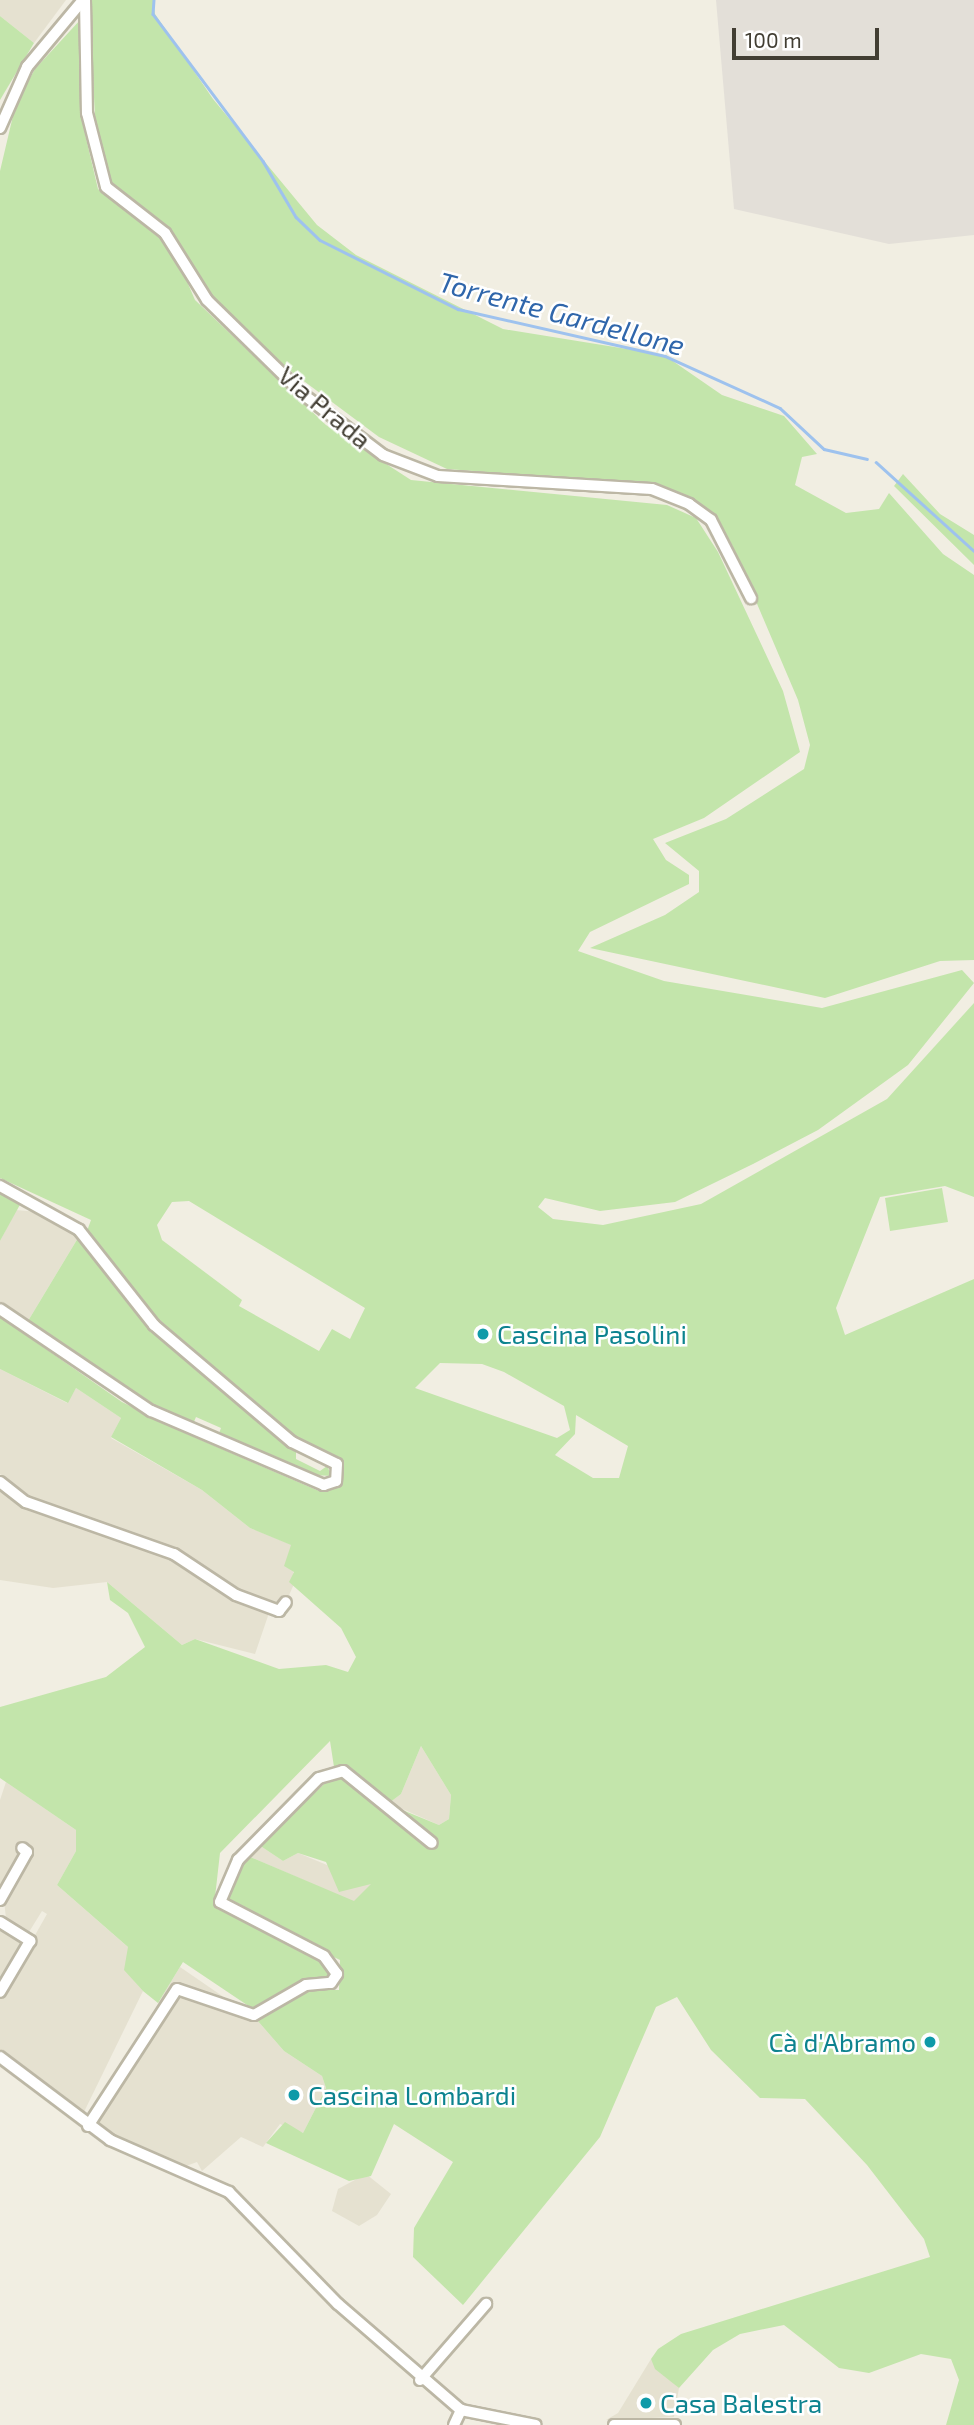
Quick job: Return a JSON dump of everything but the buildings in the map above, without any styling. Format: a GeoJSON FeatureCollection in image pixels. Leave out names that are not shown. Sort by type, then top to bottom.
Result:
{"type":"FeatureCollection","features":[{"type":"Feature","properties":{"kind":"street"},"geometry":{"type":"LineString","coordinates":[[0,128],[27,67],[84,0]]}},
{"type":"Feature","properties":{"kind":"street","name":"Via Prada"},"geometry":{"type":"LineString","coordinates":[[84,0],[87,113],[106,187],[165,233],[207,300],[304,394],[383,455],[438,476],[652,488],[689,504],[711,520],[751,598]]}},
{"type":"Feature","properties":{"kind":"street"},"geometry":{"type":"LineString","coordinates":[[0,1186],[79,1230],[154,1325],[292,1442],[337,1464],[337,1481],[324,1485],[151,1411],[0,1309]]}},
{"type":"Feature","properties":{"kind":"street"},"geometry":{"type":"LineString","coordinates":[[0,1482],[26,1502],[174,1554],[236,1595],[279,1611],[286,1602]]}},
{"type":"Feature","properties":{"kind":"street"},"geometry":{"type":"LineString","coordinates":[[88,2126],[177,1989],[254,2015],[306,1985],[331,1983],[337,1974],[324,1956],[220,1902],[238,1860],[319,1778],[343,1771],[432,1843]]}},
{"type":"Feature","properties":{"kind":"street"},"geometry":{"type":"LineString","coordinates":[[0,1900],[27,1852]]}},
{"type":"Feature","properties":{"kind":"street"},"geometry":{"type":"LineString","coordinates":[[0,1907],[2,1923],[30,1941],[0,1992]]}},
{"type":"Feature","properties":{"kind":"street"},"geometry":{"type":"LineString","coordinates":[[0,2057],[88,2126],[229,2192],[420,2380],[461,2410],[536,2425]]}},
{"type":"Feature","properties":{"kind":"street"},"geometry":{"type":"LineString","coordinates":[[420,2380],[486,2304]]}},
{"type":"Feature","properties":{"kind":"street"},"geometry":{"type":"LineString","coordinates":[[454,2425],[461,2410]]}},
{"type":"Feature","properties":{"kind":"street"},"geometry":{"type":"LineString","coordinates":[[614,2425],[676,2425]]}},
{"type":"Feature","properties":{"kind":"shaded area"},"geometry":{"type":"Polygon","coordinates":[[[0,0],[66,0],[34,43],[0,16],[0,0]]]}},
{"type":"Feature","properties":{"kind":"shaded area"},"geometry":{"type":"Polygon","coordinates":[[[716,0],[974,0],[974,235],[889,244],[734,209],[716,0]]]}},
{"type":"Feature","properties":{"kind":"shaded area"},"geometry":{"type":"Polygon","coordinates":[[[16,1210],[38,1212],[78,1238],[28,1321],[0,1304],[0,1241],[16,1210]]]}},
{"type":"Feature","properties":{"kind":"shaded area"},"geometry":{"type":"Polygon","coordinates":[[[0,1369],[67,1403],[76,1388],[121,1418],[111,1438],[202,1490],[250,1528],[292,1545],[294,1584],[286,1602],[278,1606],[233,1586],[176,1548],[33,1498],[0,1474],[0,1369]]]}},
{"type":"Feature","properties":{"kind":"shaded area"},"geometry":{"type":"Polygon","coordinates":[[[0,1491],[31,1509],[151,1550],[269,1613],[255,1654],[195,1639],[182,1645],[107,1582],[53,1588],[0,1580],[0,1491]]]}},
{"type":"Feature","properties":{"kind":"shaded area"},"geometry":{"type":"Polygon","coordinates":[[[421,1746],[451,1795],[449,1819],[439,1825],[389,1803],[401,1794],[421,1746]]]}},
{"type":"Feature","properties":{"kind":"shaded area"},"geometry":{"type":"Polygon","coordinates":[[[6,1782],[76,1830],[76,1851],[57,1885],[129,1948],[125,1970],[143,1991],[83,2114],[0,2052],[0,1997],[47,1914],[42,1911],[29,1932],[6,1919],[4,1900],[34,1853],[24,1846],[0,1891],[0,1800],[6,1782]]]}},
{"type":"Feature","properties":{"kind":"shaded area"},"geometry":{"type":"Polygon","coordinates":[[[259,1845],[283,1861],[298,1853],[373,1884],[354,1902],[248,1856],[259,1845]]]}},
{"type":"Feature","properties":{"kind":"shaded area"},"geometry":{"type":"Polygon","coordinates":[[[0,1927],[23,1946],[0,1985],[0,1927]]]}},
{"type":"Feature","properties":{"kind":"shaded area"},"geometry":{"type":"Polygon","coordinates":[[[180,1967],[257,2020],[284,2051],[322,2076],[326,2088],[303,2133],[280,2124],[263,2147],[241,2137],[202,2171],[197,2162],[186,2166],[100,2128],[100,2115],[170,2012],[158,2003],[180,1967]]]}},
{"type":"Feature","properties":{"kind":"shaded area"},"geometry":{"type":"Polygon","coordinates":[[[366,2174],[391,2194],[377,2215],[359,2226],[332,2211],[338,2189],[366,2174]]]}},
{"type":"Feature","properties":{"kind":"shaded area"},"geometry":{"type":"Polygon","coordinates":[[[651,2359],[679,2388],[674,2417],[606,2420],[618,2413],[651,2359]]]}},
{"type":"Feature","properties":{"kind":"green space"},"geometry":{"type":"Polygon","coordinates":[[[89,0],[153,0],[155,14],[213,99],[317,225],[356,255],[503,329],[664,355],[722,395],[784,416],[817,454],[802,457],[795,485],[846,513],[879,509],[889,493],[943,554],[974,575],[974,960],[940,961],[825,998],[590,948],[665,915],[699,892],[699,871],[665,843],[726,819],[804,769],[810,745],[798,700],[732,545],[710,511],[646,484],[447,469],[379,437],[293,373],[207,294],[169,232],[107,178],[95,117],[89,0]]]}},
{"type":"Feature","properties":{"kind":"green space"},"geometry":{"type":"Polygon","coordinates":[[[0,16],[34,43],[0,100],[0,16]]]}},
{"type":"Feature","properties":{"kind":"green space"},"geometry":{"type":"Polygon","coordinates":[[[81,19],[81,117],[98,189],[173,249],[195,300],[326,425],[411,480],[667,505],[696,518],[718,552],[783,691],[800,752],[704,818],[653,839],[666,860],[689,875],[689,884],[590,932],[578,951],[664,981],[822,1008],[962,970],[974,983],[908,1065],[818,1130],[753,1164],[675,1202],[600,1211],[545,1198],[538,1207],[553,1219],[603,1225],[701,1204],[887,1099],[974,1003],[974,1197],[945,1186],[880,1197],[836,1308],[845,1335],[974,1279],[974,2425],[946,2425],[959,2380],[951,2359],[921,2354],[869,2373],[839,2368],[784,2325],[740,2334],[713,2350],[679,2388],[655,2369],[651,2359],[658,2349],[681,2334],[930,2257],[924,2239],[867,2165],[805,2099],[760,2098],[711,2050],[677,1997],[656,2007],[600,2137],[463,2305],[413,2257],[414,2228],[453,2162],[394,2124],[371,2176],[349,2181],[266,2143],[285,2122],[303,2133],[326,2088],[322,2076],[284,2051],[257,2020],[306,1989],[339,1990],[340,1960],[227,1905],[233,1876],[248,1856],[354,1901],[371,1884],[339,1892],[326,1862],[298,1853],[283,1861],[259,1845],[336,1773],[391,1812],[395,1807],[439,1825],[449,1819],[451,1795],[421,1746],[401,1794],[389,1803],[345,1767],[334,1767],[330,1741],[220,1853],[214,1906],[303,1949],[332,1972],[331,1979],[303,1983],[256,2011],[183,1962],[158,2003],[143,1991],[124,1970],[128,1947],[57,1885],[76,1851],[76,1830],[0,1778],[0,1707],[106,1677],[145,1647],[128,1613],[110,1600],[107,1582],[182,1645],[195,1639],[279,1669],[326,1665],[348,1672],[356,1657],[341,1628],[289,1582],[294,1572],[284,1566],[291,1545],[250,1528],[202,1490],[111,1437],[121,1418],[76,1388],[68,1403],[0,1369],[0,1317],[122,1402],[187,1434],[319,1491],[343,1485],[341,1463],[288,1435],[151,1312],[87,1231],[91,1220],[0,1178],[0,171],[16,103],[35,69],[81,19]],[[189,1201],[172,1202],[157,1225],[162,1240],[242,1300],[239,1306],[319,1351],[332,1329],[350,1339],[365,1308],[189,1201]],[[440,1363],[415,1388],[557,1438],[570,1430],[564,1406],[504,1372],[482,1364],[440,1363]],[[576,1415],[575,1434],[555,1455],[593,1478],[619,1478],[628,1446],[576,1415]]]}},
{"type":"Feature","properties":{"kind":"green space"},"geometry":{"type":"Polygon","coordinates":[[[903,474],[940,514],[974,535],[974,565],[894,486],[903,474]]]}},
{"type":"Feature","properties":{"kind":"green space"},"geometry":{"type":"Polygon","coordinates":[[[942,1188],[948,1222],[890,1231],[885,1198],[942,1188]]]}},
{"type":"Feature","properties":{"kind":"green space"},"geometry":{"type":"Polygon","coordinates":[[[0,1193],[22,1201],[0,1241],[0,1193]]]}},
{"type":"Feature","properties":{"kind":"green space"},"geometry":{"type":"Polygon","coordinates":[[[78,1238],[139,1315],[296,1451],[296,1459],[320,1471],[327,1466],[332,1476],[313,1475],[218,1436],[221,1428],[196,1417],[193,1424],[152,1408],[28,1321],[78,1238]]]}},
{"type":"Feature","properties":{"kind":"waterway","name":"Torrente Gardellone"},"geometry":{"type":"LineString","coordinates":[[154,0],[153,14],[263,161],[296,217],[320,240],[458,309],[665,356],[780,408],[824,449],[867,459]]}},
{"type":"Feature","properties":{"kind":"waterway","name":"Torrente Gardellone"},"geometry":{"type":"LineString","coordinates":[[876,462],[974,551]]}},
{"type":"Feature","properties":{"kind":"place","name":"Cascina Pasolini"},"geometry":{"type":"Point","coordinates":[483,1334]}},
{"type":"Feature","properties":{"kind":"place","name":"Cà d'Abramo"},"geometry":{"type":"Point","coordinates":[930,2042]}},
{"type":"Feature","properties":{"kind":"place","name":"Cascina Lombardi"},"geometry":{"type":"Point","coordinates":[294,2095]}},
{"type":"Feature","properties":{"kind":"place","name":"Casa Balestra"},"geometry":{"type":"Point","coordinates":[646,2403]}}]}
